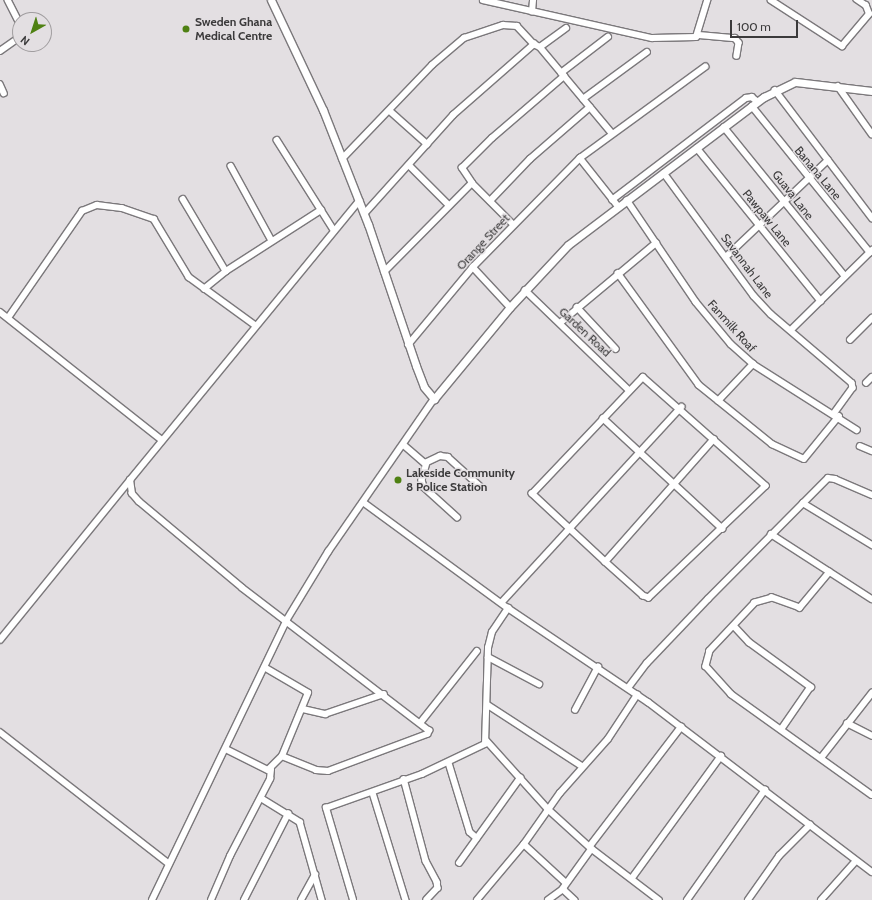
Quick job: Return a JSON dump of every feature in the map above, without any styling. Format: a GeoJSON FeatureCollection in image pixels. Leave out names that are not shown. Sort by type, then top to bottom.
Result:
{"type":"FeatureCollection","features":[{"type":"Feature","properties":{"kind":"street"},"geometry":{"type":"LineString","coordinates":[[8,0],[14,12]]}},
{"type":"Feature","properties":{"kind":"street"},"geometry":{"type":"LineString","coordinates":[[271,0],[323,110],[364,214],[408,345],[424,387],[434,399]]}},
{"type":"Feature","properties":{"kind":"street"},"geometry":{"type":"LineString","coordinates":[[483,0],[652,38],[699,35],[735,38],[739,43],[737,56]]}},
{"type":"Feature","properties":{"kind":"street"},"geometry":{"type":"LineString","coordinates":[[532,12],[533,0]]}},
{"type":"Feature","properties":{"kind":"street"},"geometry":{"type":"LineString","coordinates":[[699,35],[707,0]]}},
{"type":"Feature","properties":{"kind":"street"},"geometry":{"type":"LineString","coordinates":[[771,0],[842,46],[869,14],[866,6],[857,0]]}},
{"type":"Feature","properties":{"kind":"street"},"geometry":{"type":"LineString","coordinates":[[342,160],[432,65],[464,38],[503,25],[517,26],[534,44],[540,47],[612,133]]}},
{"type":"Feature","properties":{"kind":"street"},"geometry":{"type":"LineString","coordinates":[[540,47],[566,28]]}},
{"type":"Feature","properties":{"kind":"street"},"geometry":{"type":"LineString","coordinates":[[514,225],[472,183],[462,168],[492,138],[562,74],[608,37]]}},
{"type":"Feature","properties":{"kind":"street"},"geometry":{"type":"LineString","coordinates":[[0,50],[12,42]]}},
{"type":"Feature","properties":{"kind":"street"},"geometry":{"type":"LineString","coordinates":[[364,214],[453,115],[534,44]]}},
{"type":"Feature","properties":{"kind":"street"},"geometry":{"type":"LineString","coordinates":[[583,99],[647,52]]}},
{"type":"Feature","properties":{"kind":"street","name":"Orange Street"},"geometry":{"type":"LineString","coordinates":[[408,345],[473,267],[580,158],[612,133],[705,67]]}},
{"type":"Feature","properties":{"kind":"street"},"geometry":{"type":"LineString","coordinates":[[152,900],[168,863],[226,749],[286,621],[434,399],[525,290],[568,245],[724,127],[776,90],[795,82],[872,91]]}},
{"type":"Feature","properties":{"kind":"street"},"geometry":{"type":"LineString","coordinates":[[0,84],[4,93]]}},
{"type":"Feature","properties":{"kind":"street"},"geometry":{"type":"LineString","coordinates":[[838,86],[872,134]]}},
{"type":"Feature","properties":{"kind":"street"},"geometry":{"type":"LineString","coordinates":[[776,90],[872,218]]}},
{"type":"Feature","properties":{"kind":"street"},"geometry":{"type":"LineString","coordinates":[[612,200],[746,98],[752,97],[755,104]]}},
{"type":"Feature","properties":{"kind":"street","name":"Banana Lane"},"geometry":{"type":"LineString","coordinates":[[755,104],[808,179],[871,251]]}},
{"type":"Feature","properties":{"kind":"street"},"geometry":{"type":"LineString","coordinates":[[490,201],[530,159],[590,107]]}},
{"type":"Feature","properties":{"kind":"street"},"geometry":{"type":"LineString","coordinates":[[390,111],[427,144]]}},
{"type":"Feature","properties":{"kind":"street","name":"Guava Lane"},"geometry":{"type":"LineString","coordinates":[[724,127],[845,276]]}},
{"type":"Feature","properties":{"kind":"street"},"geometry":{"type":"LineString","coordinates":[[277,140],[334,230]]}},
{"type":"Feature","properties":{"kind":"street","name":"Pawpaw Lane"},"geometry":{"type":"LineString","coordinates":[[698,148],[758,226],[821,300]]}},
{"type":"Feature","properties":{"kind":"street"},"geometry":{"type":"LineString","coordinates":[[580,158],[618,206]]}},
{"type":"Feature","properties":{"kind":"street"},"geometry":{"type":"LineString","coordinates":[[726,256],[828,160]]}},
{"type":"Feature","properties":{"kind":"street"},"geometry":{"type":"LineString","coordinates":[[409,165],[449,205]]}},
{"type":"Feature","properties":{"kind":"street"},"geometry":{"type":"LineString","coordinates":[[231,166],[272,241]]}},
{"type":"Feature","properties":{"kind":"street","name":"Savannah Lane"},"geometry":{"type":"LineString","coordinates":[[618,274],[678,360],[698,385],[772,444],[800,459],[808,457],[837,415],[853,388],[852,383],[790,330],[754,296],[664,173]]}},
{"type":"Feature","properties":{"kind":"street"},"geometry":{"type":"LineString","coordinates":[[384,272],[472,183]]}},
{"type":"Feature","properties":{"kind":"street"},"geometry":{"type":"LineString","coordinates":[[183,199],[226,271]]}},
{"type":"Feature","properties":{"kind":"street","name":"Fanmilk Roaf"},"geometry":{"type":"LineString","coordinates":[[627,200],[715,327],[753,364],[837,415],[857,430]]}},
{"type":"Feature","properties":{"kind":"street"},"geometry":{"type":"LineString","coordinates":[[0,640],[130,480],[161,439],[212,382],[255,325],[359,201]]}},
{"type":"Feature","properties":{"kind":"street"},"geometry":{"type":"LineString","coordinates":[[8,318],[82,211],[97,205],[122,208],[154,220],[181,268],[204,289],[255,325]]}},
{"type":"Feature","properties":{"kind":"street"},"geometry":{"type":"LineString","coordinates":[[204,289],[226,271],[321,210]]}},
{"type":"Feature","properties":{"kind":"street"},"geometry":{"type":"LineString","coordinates":[[560,323],[577,307],[656,243]]}},
{"type":"Feature","properties":{"kind":"street"},"geometry":{"type":"LineString","coordinates":[[790,330],[871,251]]}},
{"type":"Feature","properties":{"kind":"street"},"geometry":{"type":"LineString","coordinates":[[473,267],[510,307]]}},
{"type":"Feature","properties":{"kind":"street","name":"Garden Road"},"geometry":{"type":"LineString","coordinates":[[525,290],[629,390]]}},
{"type":"Feature","properties":{"kind":"street"},"geometry":{"type":"LineString","coordinates":[[577,307],[616,349]]}},
{"type":"Feature","properties":{"kind":"street"},"geometry":{"type":"LineString","coordinates":[[0,312],[161,439]]}},
{"type":"Feature","properties":{"kind":"street"},"geometry":{"type":"LineString","coordinates":[[850,340],[872,318]]}},
{"type":"Feature","properties":{"kind":"street"},"geometry":{"type":"LineString","coordinates":[[718,401],[753,364]]}},
{"type":"Feature","properties":{"kind":"street"},"geometry":{"type":"LineString","coordinates":[[643,377],[681,407],[766,486],[723,529],[649,598],[642,596],[532,494],[629,390],[643,377]]}},
{"type":"Feature","properties":{"kind":"street"},"geometry":{"type":"LineString","coordinates":[[866,383],[872,377]]}},
{"type":"Feature","properties":{"kind":"street"},"geometry":{"type":"LineString","coordinates":[[502,602],[567,528],[681,407]]}},
{"type":"Feature","properties":{"kind":"street"},"geometry":{"type":"LineString","coordinates":[[603,418],[723,529]]}},
{"type":"Feature","properties":{"kind":"street"},"geometry":{"type":"LineString","coordinates":[[605,562],[714,439]]}},
{"type":"Feature","properties":{"kind":"street"},"geometry":{"type":"LineString","coordinates":[[404,445],[427,463]]}},
{"type":"Feature","properties":{"kind":"street"},"geometry":{"type":"LineString","coordinates":[[860,446],[872,451]]}},
{"type":"Feature","properties":{"kind":"street"},"geometry":{"type":"LineString","coordinates":[[427,463],[445,456],[480,486]]}},
{"type":"Feature","properties":{"kind":"street"},"geometry":{"type":"LineString","coordinates":[[427,463],[422,480],[424,487],[457,517]]}},
{"type":"Feature","properties":{"kind":"street"},"geometry":{"type":"LineString","coordinates":[[628,688],[647,663],[819,485],[832,477],[872,495]]}},
{"type":"Feature","properties":{"kind":"street"},"geometry":{"type":"LineString","coordinates":[[130,480],[132,494],[139,502],[242,588],[421,722],[429,731],[427,734],[328,771],[316,770],[282,756]]}},
{"type":"Feature","properties":{"kind":"street"},"geometry":{"type":"LineString","coordinates":[[364,502],[502,602],[508,608],[628,688],[721,756],[856,862],[872,872]]}},
{"type":"Feature","properties":{"kind":"street"},"geometry":{"type":"LineString","coordinates":[[803,503],[872,545]]}},
{"type":"Feature","properties":{"kind":"street"},"geometry":{"type":"LineString","coordinates":[[771,534],[872,599]]}},
{"type":"Feature","properties":{"kind":"street"},"geometry":{"type":"LineString","coordinates":[[830,572],[802,607],[772,598],[764,599],[741,615],[734,627],[710,651],[706,666],[731,694],[782,729],[872,795]]}},
{"type":"Feature","properties":{"kind":"street"},"geometry":{"type":"LineString","coordinates":[[353,900],[326,808],[449,763],[482,747],[487,741],[488,657],[492,632],[508,608]]}},
{"type":"Feature","properties":{"kind":"street"},"geometry":{"type":"LineString","coordinates":[[734,627],[749,642],[810,687],[782,729]]}},
{"type":"Feature","properties":{"kind":"street"},"geometry":{"type":"LineString","coordinates":[[421,722],[477,651]]}},
{"type":"Feature","properties":{"kind":"street"},"geometry":{"type":"LineString","coordinates":[[488,657],[539,684]]}},
{"type":"Feature","properties":{"kind":"street"},"geometry":{"type":"LineString","coordinates":[[575,710],[598,667]]}},
{"type":"Feature","properties":{"kind":"street"},"geometry":{"type":"LineString","coordinates":[[211,900],[230,856],[261,798],[271,770],[282,756],[303,709],[308,693],[264,668]]}},
{"type":"Feature","properties":{"kind":"street"},"geometry":{"type":"LineString","coordinates":[[821,758],[872,693]]}},
{"type":"Feature","properties":{"kind":"street"},"geometry":{"type":"LineString","coordinates":[[303,709],[325,714],[384,694]]}},
{"type":"Feature","properties":{"kind":"street"},"geometry":{"type":"LineString","coordinates":[[477,900],[524,844],[548,809],[582,766],[608,739],[637,695]]}},
{"type":"Feature","properties":{"kind":"street"},"geometry":{"type":"LineString","coordinates":[[488,705],[582,766]]}},
{"type":"Feature","properties":{"kind":"street"},"geometry":{"type":"LineString","coordinates":[[847,723],[872,736]]}},
{"type":"Feature","properties":{"kind":"street"},"geometry":{"type":"LineString","coordinates":[[548,900],[563,889],[565,882],[680,727]]}},
{"type":"Feature","properties":{"kind":"street"},"geometry":{"type":"LineString","coordinates":[[0,732],[168,863]]}},
{"type":"Feature","properties":{"kind":"street"},"geometry":{"type":"LineString","coordinates":[[487,741],[548,809],[591,848],[659,900]]}},
{"type":"Feature","properties":{"kind":"street"},"geometry":{"type":"LineString","coordinates":[[226,749],[271,770]]}},
{"type":"Feature","properties":{"kind":"street"},"geometry":{"type":"LineString","coordinates":[[632,878],[721,756]]}},
{"type":"Feature","properties":{"kind":"street"},"geometry":{"type":"LineString","coordinates":[[449,763],[470,832],[477,838]]}},
{"type":"Feature","properties":{"kind":"street"},"geometry":{"type":"LineString","coordinates":[[459,863],[520,778]]}},
{"type":"Feature","properties":{"kind":"street"},"geometry":{"type":"LineString","coordinates":[[404,779],[426,861],[437,882],[438,888],[427,900]]}},
{"type":"Feature","properties":{"kind":"street"},"geometry":{"type":"LineString","coordinates":[[687,900],[765,790]]}},
{"type":"Feature","properties":{"kind":"street"},"geometry":{"type":"LineString","coordinates":[[372,792],[406,900]]}},
{"type":"Feature","properties":{"kind":"street"},"geometry":{"type":"LineString","coordinates":[[261,798],[300,822],[322,900]]}},
{"type":"Feature","properties":{"kind":"street"},"geometry":{"type":"LineString","coordinates":[[244,900],[288,814]]}},
{"type":"Feature","properties":{"kind":"street"},"geometry":{"type":"LineString","coordinates":[[748,900],[780,856],[810,825]]}},
{"type":"Feature","properties":{"kind":"street"},"geometry":{"type":"LineString","coordinates":[[524,844],[565,882]]}},
{"type":"Feature","properties":{"kind":"street"},"geometry":{"type":"LineString","coordinates":[[821,900],[856,862]]}},
{"type":"Feature","properties":{"kind":"street"},"geometry":{"type":"LineString","coordinates":[[302,900],[315,875]]}},
{"type":"Feature","properties":{"kind":"street"},"geometry":{"type":"LineString","coordinates":[[563,889],[575,900]]}},
{"type":"Feature","properties":{"kind":"place","name":"Sweden Ghana Medical Centre"},"geometry":{"type":"Point","coordinates":[186,29]}},
{"type":"Feature","properties":{"kind":"place","name":"Lakeside Community 8 Police Station"},"geometry":{"type":"Point","coordinates":[398,480]}}]}
